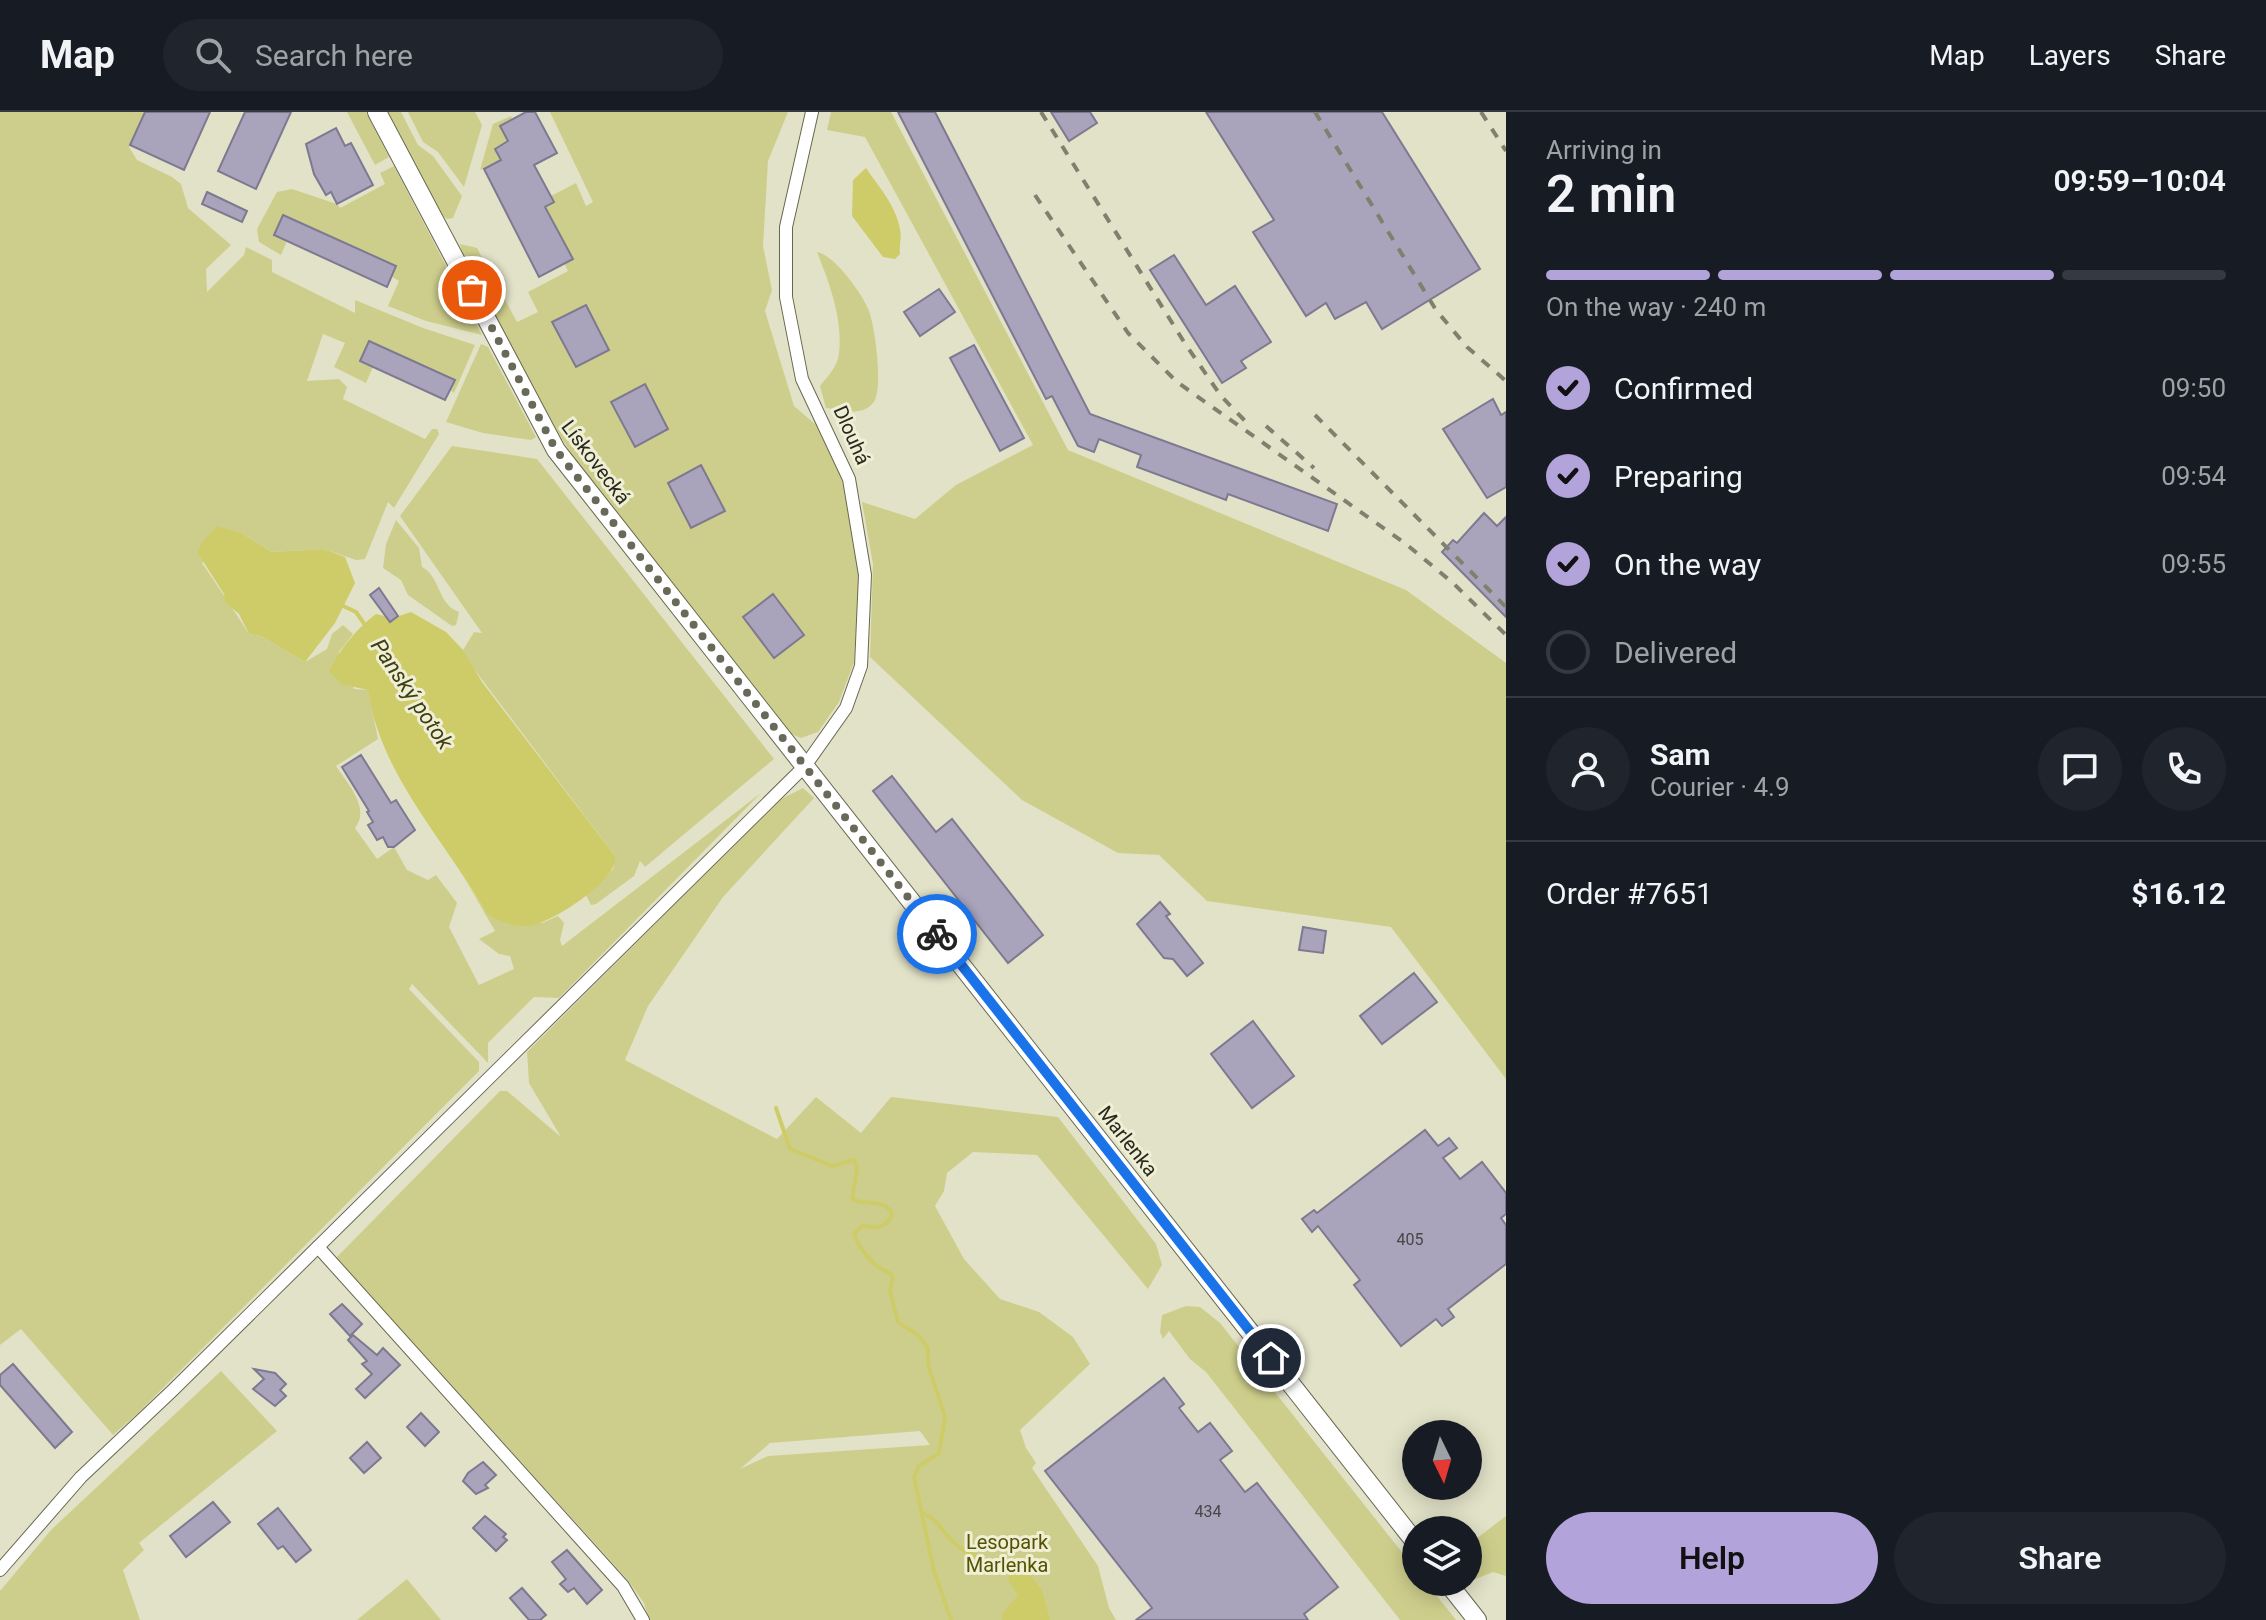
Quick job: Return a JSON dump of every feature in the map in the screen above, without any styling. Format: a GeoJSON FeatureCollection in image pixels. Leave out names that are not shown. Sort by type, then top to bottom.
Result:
{"type":"FeatureCollection","features":[{"type":"Feature","properties":{"kind":"main road","name":"Lískovecká"},"geometry":{"type":"LineString","coordinates":[[377,112],[556,450],[805,766]]}},
{"type":"Feature","properties":{"kind":"main road","name":"Marlenka"},"geometry":{"type":"LineString","coordinates":[[805,766],[1402,1525]]}},
{"type":"Feature","properties":{"kind":"main road"},"geometry":{"type":"LineString","coordinates":[[1458,1596],[1477,1620]]}},
{"type":"Feature","properties":{"kind":"street","name":"Dlouhá"},"geometry":{"type":"LineString","coordinates":[[0,1570],[81,1477],[805,766],[846,708],[861,666],[865,575],[849,479],[802,379],[786,297],[786,227],[812,112]]}},
{"type":"Feature","properties":{"kind":"street"},"geometry":{"type":"LineString","coordinates":[[318,1247],[623,1586],[643,1620]]}},
{"type":"Feature","properties":{"kind":"green space"},"geometry":{"type":"Polygon","coordinates":[[[0,112],[145,112],[129,147],[137,160],[181,184],[188,208],[231,245],[206,269],[207,292],[244,255],[246,247],[272,260],[272,272],[355,313],[355,300],[475,345],[454,393],[450,390],[454,380],[370,341],[360,361],[373,367],[366,383],[334,367],[345,343],[323,334],[307,381],[339,379],[347,387],[343,399],[425,439],[432,429],[437,429],[439,434],[394,508],[388,502],[365,559],[356,560],[324,549],[272,552],[241,533],[202,563],[249,634],[261,636],[305,662],[327,649],[332,634],[343,625],[353,634],[339,652],[354,689],[368,690],[378,739],[336,766],[359,804],[359,820],[355,828],[377,859],[394,847],[407,870],[428,880],[436,875],[457,903],[449,927],[479,985],[514,969],[510,956],[499,954],[479,939],[495,931],[466,881],[486,913],[542,923],[558,916],[564,923],[560,940],[562,946],[761,793],[559,998],[534,997],[488,1043],[488,1063],[412,984],[409,989],[479,1062],[479,1071],[113,1435],[21,1329],[0,1345],[0,112]]]}},
{"type":"Feature","properties":{"kind":"green space"},"geometry":{"type":"Polygon","coordinates":[[[347,112],[366,112],[389,157],[375,165],[347,112]]]}},
{"type":"Feature","properties":{"kind":"green space"},"geometry":{"type":"Polygon","coordinates":[[[388,112],[401,112],[418,145],[433,156],[462,196],[453,218],[447,219],[441,214],[388,112]]]}},
{"type":"Feature","properties":{"kind":"green space"},"geometry":{"type":"Polygon","coordinates":[[[408,112],[475,112],[482,125],[464,187],[438,152],[423,142],[408,112]]]}},
{"type":"Feature","properties":{"kind":"green space"},"geometry":{"type":"Polygon","coordinates":[[[550,112],[788,112],[768,161],[763,246],[772,290],[765,311],[794,406],[829,436],[852,515],[859,579],[854,662],[839,702],[818,732],[801,738],[791,734],[581,468],[560,436],[462,254],[460,244],[477,248],[517,322],[538,312],[528,292],[568,271],[564,263],[572,259],[544,208],[551,196],[576,183],[586,206],[593,202],[550,112]]]}},
{"type":"Feature","properties":{"kind":"green space"},"geometry":{"type":"Polygon","coordinates":[[[831,112],[891,112],[1068,450],[1406,590],[1506,663],[1506,1079],[1391,927],[1207,901],[1159,855],[1118,853],[1022,800],[870,657],[873,564],[862,502],[915,519],[956,485],[1033,445],[865,137],[827,130],[831,112]]]}},
{"type":"Feature","properties":{"kind":"green space"},"geometry":{"type":"Polygon","coordinates":[[[511,116],[512,119],[500,126],[508,141],[495,149],[501,160],[480,170],[493,124],[511,116]]]}},
{"type":"Feature","properties":{"kind":"green space"},"geometry":{"type":"Polygon","coordinates":[[[394,166],[482,335],[426,321],[388,306],[399,281],[283,215],[274,234],[287,241],[281,255],[259,242],[257,229],[277,192],[292,189],[337,204],[340,208],[385,184],[380,173],[394,166]]]}},
{"type":"Feature","properties":{"kind":"green space"},"geometry":{"type":"Polygon","coordinates":[[[817,252],[840,268],[869,311],[876,344],[878,386],[873,403],[863,410],[851,412],[826,408],[820,386],[837,362],[840,340],[834,301],[817,252]]]}},
{"type":"Feature","properties":{"kind":"green space"},"geometry":{"type":"Polygon","coordinates":[[[481,344],[488,347],[536,437],[531,440],[483,433],[446,422],[481,344]]]}},
{"type":"Feature","properties":{"kind":"green space"},"geometry":{"type":"Polygon","coordinates":[[[452,446],[537,459],[774,759],[645,867],[640,861],[634,876],[596,904],[591,905],[586,895],[613,869],[615,856],[471,665],[463,650],[474,632],[482,633],[400,516],[452,446]]]}},
{"type":"Feature","properties":{"kind":"green space"},"geometry":{"type":"Polygon","coordinates":[[[396,520],[419,548],[422,567],[433,577],[447,603],[459,612],[456,625],[452,626],[408,595],[401,580],[383,568],[386,544],[396,520]]]}},
{"type":"Feature","properties":{"kind":"green space","name":"Lesopark Marlenka"},"geometry":{"type":"Polygon","coordinates":[[[803,788],[814,798],[723,897],[648,1006],[625,1060],[777,1139],[816,1097],[861,1133],[891,1097],[1058,1117],[1156,1244],[1162,1265],[1148,1289],[1037,1155],[973,1152],[947,1173],[944,1191],[935,1206],[964,1259],[1000,1299],[1039,1312],[1073,1337],[1090,1364],[1020,1430],[1026,1448],[1036,1463],[1032,1468],[1098,1566],[1109,1608],[1116,1620],[649,1620],[644,1603],[627,1579],[336,1258],[500,1091],[507,1091],[561,1137],[529,1083],[527,1052],[779,800],[803,788]],[[920,1431],[770,1443],[740,1469],[768,1456],[930,1445],[920,1431]]]}},
{"type":"Feature","properties":{"kind":"green space"},"geometry":{"type":"Polygon","coordinates":[[[1186,1306],[1200,1307],[1220,1323],[1402,1552],[1402,1596],[1437,1596],[1456,1620],[1400,1620],[1206,1372],[1190,1359],[1169,1331],[1163,1339],[1160,1332],[1162,1315],[1186,1306]]]}},
{"type":"Feature","properties":{"kind":"green space"},"geometry":{"type":"Polygon","coordinates":[[[221,1371],[277,1431],[139,1543],[144,1550],[123,1570],[140,1620],[0,1620],[0,1591],[51,1530],[221,1371]]]}},
{"type":"Feature","properties":{"kind":"green space"},"geometry":{"type":"Polygon","coordinates":[[[1506,1516],[1506,1576],[1493,1572],[1482,1576],[1482,1534],[1506,1516]]]}},
{"type":"Feature","properties":{"kind":"green space"},"geometry":{"type":"Polygon","coordinates":[[[407,1579],[441,1620],[357,1620],[407,1579]]]}},
{"type":"Feature","properties":{"kind":"water"},"geometry":{"type":"Polygon","coordinates":[[[866,168],[898,221],[900,254],[895,259],[883,257],[852,216],[853,180],[866,168]]]}},
{"type":"Feature","properties":{"kind":"water"},"geometry":{"type":"Polygon","coordinates":[[[217,526],[241,533],[272,552],[324,549],[345,557],[355,583],[335,623],[305,662],[261,636],[249,634],[239,614],[225,602],[224,594],[197,552],[217,526]]]}},
{"type":"Feature","properties":{"kind":"water"},"geometry":{"type":"Polygon","coordinates":[[[411,612],[446,632],[463,650],[482,682],[615,856],[614,866],[595,888],[538,924],[511,924],[486,913],[400,779],[375,721],[368,690],[341,684],[329,671],[349,640],[376,614],[393,618],[411,612]]]}},
{"type":"Feature","properties":{"kind":"water"},"geometry":{"type":"Polygon","coordinates":[[[1020,1562],[1042,1590],[1050,1620],[1002,1620],[1002,1614],[1018,1595],[1009,1582],[1008,1572],[1020,1562]]]}},
{"type":"Feature","properties":{"kind":"building"},"geometry":{"type":"Polygon","coordinates":[[[145,112],[210,112],[184,170],[130,145],[145,112]]]}},
{"type":"Feature","properties":{"kind":"building"},"geometry":{"type":"Polygon","coordinates":[[[245,112],[291,112],[256,189],[218,171],[245,112]]]}},
{"type":"Feature","properties":{"kind":"building"},"geometry":{"type":"Polygon","coordinates":[[[526,112],[535,112],[557,153],[534,165],[554,202],[545,207],[573,259],[539,277],[484,169],[501,160],[495,149],[508,141],[500,126],[526,112]]]}},
{"type":"Feature","properties":{"kind":"building"},"geometry":{"type":"Polygon","coordinates":[[[898,112],[935,112],[1090,414],[1337,504],[1328,531],[1228,494],[1226,500],[1137,467],[1141,455],[1099,439],[1094,452],[1078,446],[1052,396],[1046,399],[898,112]]]}},
{"type":"Feature","properties":{"kind":"building"},"geometry":{"type":"Polygon","coordinates":[[[1051,112],[1090,112],[1097,123],[1069,141],[1051,112]]]}},
{"type":"Feature","properties":{"kind":"building"},"geometry":{"type":"Polygon","coordinates":[[[1206,112],[1382,112],[1480,269],[1382,329],[1366,302],[1335,319],[1326,303],[1306,316],[1253,232],[1274,220],[1206,112]]]}},
{"type":"Feature","properties":{"kind":"building"},"geometry":{"type":"Polygon","coordinates":[[[336,128],[345,146],[351,143],[373,185],[337,204],[331,192],[326,195],[314,174],[306,144],[336,128]]]}},
{"type":"Feature","properties":{"kind":"building"},"geometry":{"type":"Polygon","coordinates":[[[207,192],[247,211],[242,222],[202,204],[207,192]]]}},
{"type":"Feature","properties":{"kind":"building"},"geometry":{"type":"Polygon","coordinates":[[[283,215],[396,266],[387,287],[274,235],[283,215]]]}},
{"type":"Feature","properties":{"kind":"building"},"geometry":{"type":"Polygon","coordinates":[[[1174,255],[1206,305],[1235,286],[1271,342],[1241,361],[1246,368],[1222,383],[1150,270],[1174,255]]]}},
{"type":"Feature","properties":{"kind":"building"},"geometry":{"type":"Polygon","coordinates":[[[939,289],[955,312],[920,336],[904,312],[939,289]]]}},
{"type":"Feature","properties":{"kind":"building"},"geometry":{"type":"Polygon","coordinates":[[[586,305],[609,350],[576,367],[552,322],[586,305]]]}},
{"type":"Feature","properties":{"kind":"building"},"geometry":{"type":"Polygon","coordinates":[[[369,341],[455,380],[445,400],[360,361],[369,341]]]}},
{"type":"Feature","properties":{"kind":"building"},"geometry":{"type":"Polygon","coordinates":[[[974,345],[1024,438],[1000,451],[950,358],[974,345]]]}},
{"type":"Feature","properties":{"kind":"building"},"geometry":{"type":"Polygon","coordinates":[[[645,384],[668,429],[635,447],[611,402],[645,384]]]}},
{"type":"Feature","properties":{"kind":"building"},"geometry":{"type":"Polygon","coordinates":[[[1493,399],[1501,415],[1506,412],[1506,487],[1487,498],[1443,429],[1493,399]]]}},
{"type":"Feature","properties":{"kind":"building"},"geometry":{"type":"Polygon","coordinates":[[[701,465],[725,511],[691,528],[668,483],[701,465]]]}},
{"type":"Feature","properties":{"kind":"building"},"geometry":{"type":"Polygon","coordinates":[[[1484,513],[1497,526],[1506,517],[1506,617],[1442,552],[1453,540],[1457,543],[1484,513]]]}},
{"type":"Feature","properties":{"kind":"building"},"geometry":{"type":"Polygon","coordinates":[[[379,588],[398,616],[390,622],[370,595],[379,588]]]}},
{"type":"Feature","properties":{"kind":"building"},"geometry":{"type":"Polygon","coordinates":[[[773,594],[804,635],[774,658],[743,617],[773,594]]]}},
{"type":"Feature","properties":{"kind":"building"},"geometry":{"type":"Polygon","coordinates":[[[361,755],[391,803],[396,800],[415,830],[394,847],[388,847],[383,837],[377,840],[368,825],[373,822],[369,811],[342,767],[361,755]]]}},
{"type":"Feature","properties":{"kind":"building"},"geometry":{"type":"Polygon","coordinates":[[[892,776],[936,832],[952,819],[1043,935],[1008,963],[873,791],[892,776]]]}},
{"type":"Feature","properties":{"kind":"building"},"geometry":{"type":"Polygon","coordinates":[[[1160,902],[1170,914],[1166,916],[1203,963],[1187,976],[1173,959],[1164,958],[1137,924],[1160,902]]]}},
{"type":"Feature","properties":{"kind":"building"},"geometry":{"type":"Polygon","coordinates":[[[1303,927],[1326,931],[1323,953],[1299,950],[1303,927]]]}},
{"type":"Feature","properties":{"kind":"building"},"geometry":{"type":"Polygon","coordinates":[[[1414,973],[1437,1002],[1382,1044],[1360,1016],[1414,973]]]}},
{"type":"Feature","properties":{"kind":"building"},"geometry":{"type":"Polygon","coordinates":[[[1253,1021],[1294,1076],[1252,1108],[1211,1054],[1253,1021]]]}},
{"type":"Feature","properties":{"kind":"building"},"geometry":{"type":"Polygon","coordinates":[[[1425,1130],[1438,1146],[1449,1138],[1457,1148],[1443,1158],[1460,1179],[1482,1162],[1506,1193],[1506,1214],[1501,1218],[1506,1225],[1506,1264],[1448,1309],[1454,1317],[1442,1326],[1436,1319],[1401,1346],[1354,1285],[1360,1280],[1318,1226],[1312,1232],[1302,1219],[1314,1210],[1317,1213],[1425,1130]]]}},
{"type":"Feature","properties":{"kind":"building"},"geometry":{"type":"Polygon","coordinates":[[[342,1304],[362,1324],[350,1336],[330,1314],[342,1304]]]}},
{"type":"Feature","properties":{"kind":"building"},"geometry":{"type":"Polygon","coordinates":[[[353,1335],[377,1355],[383,1348],[400,1365],[365,1398],[356,1389],[372,1374],[362,1364],[367,1361],[348,1340],[353,1335]]]}},
{"type":"Feature","properties":{"kind":"building"},"geometry":{"type":"Polygon","coordinates":[[[13,1364],[72,1432],[55,1448],[0,1385],[0,1375],[13,1364]]]}},
{"type":"Feature","properties":{"kind":"building"},"geometry":{"type":"Polygon","coordinates":[[[254,1369],[275,1373],[286,1384],[280,1390],[286,1396],[275,1406],[253,1389],[264,1379],[254,1369]]]}},
{"type":"Feature","properties":{"kind":"building"},"geometry":{"type":"Polygon","coordinates":[[[1164,1378],[1184,1404],[1179,1408],[1198,1432],[1210,1423],[1232,1451],[1220,1460],[1245,1492],[1257,1483],[1338,1587],[1304,1614],[1308,1620],[1136,1620],[1152,1608],[1045,1471],[1164,1378]]]}},
{"type":"Feature","properties":{"kind":"building"},"geometry":{"type":"Polygon","coordinates":[[[421,1413],[439,1432],[425,1446],[407,1427],[421,1413]]]}},
{"type":"Feature","properties":{"kind":"building"},"geometry":{"type":"Polygon","coordinates":[[[367,1442],[381,1458],[364,1473],[350,1458],[367,1442]]]}},
{"type":"Feature","properties":{"kind":"building"},"geometry":{"type":"Polygon","coordinates":[[[483,1462],[496,1475],[485,1485],[488,1488],[476,1494],[463,1481],[483,1462]]]}},
{"type":"Feature","properties":{"kind":"building"},"geometry":{"type":"Polygon","coordinates":[[[213,1502],[230,1522],[186,1557],[170,1536],[213,1502]]]}},
{"type":"Feature","properties":{"kind":"building"},"geometry":{"type":"Polygon","coordinates":[[[278,1508],[311,1550],[296,1562],[283,1546],[278,1549],[258,1524],[278,1508]]]}},
{"type":"Feature","properties":{"kind":"building"},"geometry":{"type":"Polygon","coordinates":[[[485,1516],[506,1534],[503,1537],[507,1540],[496,1551],[473,1528],[485,1516]]]}},
{"type":"Feature","properties":{"kind":"building"},"geometry":{"type":"Polygon","coordinates":[[[567,1550],[602,1590],[587,1604],[574,1588],[568,1592],[560,1584],[566,1579],[552,1562],[567,1550]]]}},
{"type":"Feature","properties":{"kind":"building"},"geometry":{"type":"Polygon","coordinates":[[[522,1588],[546,1615],[540,1620],[529,1620],[510,1598],[522,1588]]]}},
{"type":"Feature","properties":{"kind":"waterway","name":"Panský potok"},"geometry":{"type":"LineString","coordinates":[[339,604],[356,612],[365,625]]}},
{"type":"Feature","properties":{"kind":"waterway","name":"Panský potok"},"geometry":{"type":"LineString","coordinates":[[776,1108],[790,1149],[832,1166],[854,1160],[857,1168],[852,1199],[880,1204],[892,1215],[883,1225],[862,1226],[854,1234],[870,1259],[893,1277],[890,1291],[898,1322],[919,1336],[928,1349],[928,1365],[945,1417],[939,1453],[919,1466],[914,1477],[934,1571],[951,1620]]}},
{"type":"Feature","properties":{"kind":"waterway"},"geometry":{"type":"LineString","coordinates":[[922,1513],[933,1519],[959,1547],[1011,1572]]}},
{"type":"Feature","properties":{"kind":"railway"},"geometry":{"type":"LineString","coordinates":[[1041,112],[1184,342],[1221,396],[1249,425]]}},
{"type":"Feature","properties":{"kind":"railway"},"geometry":{"type":"LineString","coordinates":[[1315,112],[1436,310],[1467,347],[1506,381]]}},
{"type":"Feature","properties":{"kind":"railway"},"geometry":{"type":"LineString","coordinates":[[1481,112],[1506,151]]}},
{"type":"Feature","properties":{"kind":"railway"},"geometry":{"type":"LineString","coordinates":[[1035,195],[1128,333],[1177,382],[1406,544],[1453,583],[1506,635]]}},
{"type":"Feature","properties":{"kind":"railway"},"geometry":{"type":"LineString","coordinates":[[1315,415],[1506,607]]}},
{"type":"Feature","properties":{"kind":"railway"},"geometry":{"type":"LineString","coordinates":[[1266,426],[1314,468]]}},
{"type":"Feature","properties":{"kind":"way so far"},"geometry":{"type":"LineString","coordinates":[[472,290],[556,450],[937,934]]}},
{"type":"Feature","properties":{"kind":"route"},"geometry":{"type":"LineString","coordinates":[[937,934],[1271,1358]]}}]}
